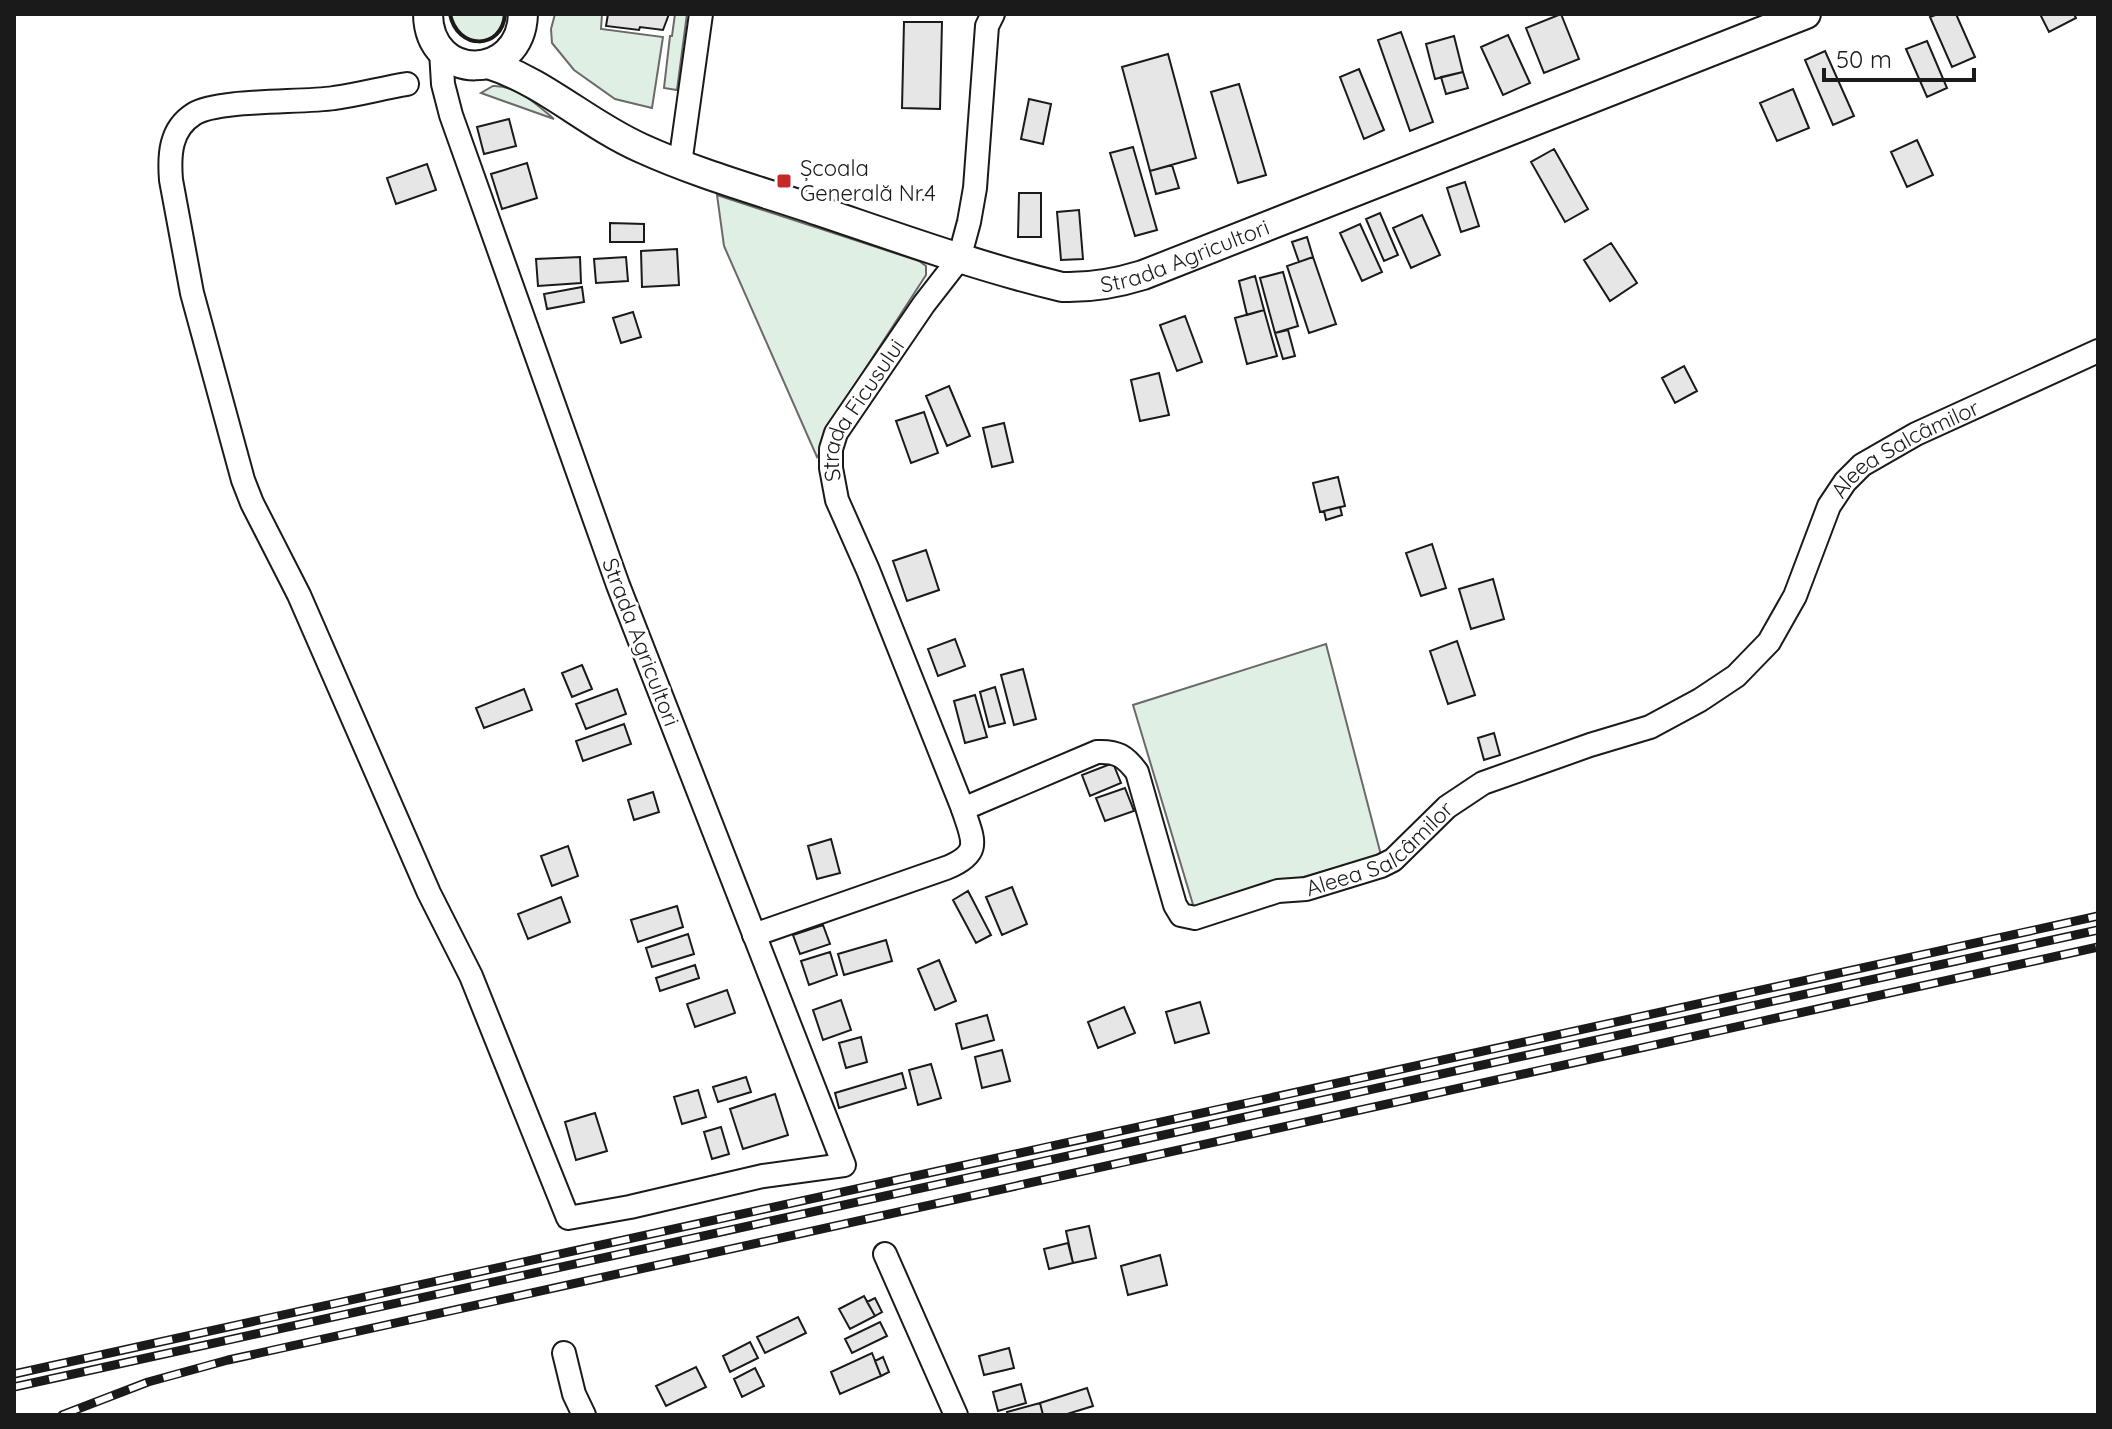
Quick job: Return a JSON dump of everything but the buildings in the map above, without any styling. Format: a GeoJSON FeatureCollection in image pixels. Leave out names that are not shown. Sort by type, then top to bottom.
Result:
{"type":"FeatureCollection","features":[{"type":"Feature","properties":{"kind":"main road"},"geometry":{"type":"LineString","coordinates":[[428,14],[428,25],[441,51]]}},
{"type":"Feature","properties":{"kind":"main road","name":"Strada Agricultori"},"geometry":{"type":"LineString","coordinates":[[441,51],[455,61],[514,72],[559,97],[595,125],[680,164],[959,259],[1062,287],[1079,288],[1126,280],[1806,14]]}},
{"type":"Feature","properties":{"kind":"main road"},"geometry":{"type":"LineString","coordinates":[[480,65],[509,52],[522,25]]}},
{"type":"Feature","properties":{"kind":"main road","name":"Strada Agricultori"},"geometry":{"type":"LineString","coordinates":[[522,25],[527,50],[559,97]]}},
{"type":"Feature","properties":{"kind":"street"},"geometry":{"type":"LineString","coordinates":[[680,164],[701,14]]}},
{"type":"Feature","properties":{"kind":"street","name":"Strada Ficusului"},"geometry":{"type":"LineString","coordinates":[[963,809],[837,500],[831,449],[836,433],[924,304],[959,259],[975,188],[987,26],[993,14]]}},
{"type":"Feature","properties":{"kind":"street","name":"Strada Agricultori"},"geometry":{"type":"LineString","coordinates":[[407,84],[336,98],[207,108],[181,125],[174,136],[169,163],[192,293],[252,503],[299,595],[429,893],[471,976],[568,1218],[763,1176],[844,1165],[618,585],[451,115],[443,84],[441,51]]}},
{"type":"Feature","properties":{"kind":"street"},"geometry":{"type":"LineString","coordinates":[[451,115],[461,80],[480,65]]}},
{"type":"Feature","properties":{"kind":"street","name":"Aleea Salcâmilor"},"geometry":{"type":"LineString","coordinates":[[963,809],[1088,755],[1113,751],[1127,759],[1137,772],[1175,905],[1181,915],[1195,918],[1278,891],[1306,889],[1381,866],[1393,860],[1447,807],[1483,783],[1650,727],[1736,676],[1769,642],[1795,596],[1829,506],[1845,482],[1862,465],[1916,434],[2098,351]]}},
{"type":"Feature","properties":{"kind":"street"},"geometry":{"type":"LineString","coordinates":[[754,935],[962,861],[972,849],[973,841],[963,809]]}},
{"type":"Feature","properties":{"kind":"street"},"geometry":{"type":"LineString","coordinates":[[885,1254],[956,1415]]}},
{"type":"Feature","properties":{"kind":"street"},"geometry":{"type":"LineString","coordinates":[[564,1353],[574,1394],[584,1415]]}},
{"type":"Feature","properties":{"kind":"green space"},"geometry":{"type":"Polygon","coordinates":[[[450,14],[505,14],[496,35],[479,41],[461,34],[450,14]]]}},
{"type":"Feature","properties":{"kind":"green space"},"geometry":{"type":"Polygon","coordinates":[[[555,14],[602,14],[601,29],[663,37],[652,108],[615,99],[574,70],[552,43],[551,29],[555,14]]]}},
{"type":"Feature","properties":{"kind":"green space"},"geometry":{"type":"Polygon","coordinates":[[[675,14],[687,14],[677,90],[664,88],[675,14]]]}},
{"type":"Feature","properties":{"kind":"green space"},"geometry":{"type":"Polygon","coordinates":[[[493,86],[518,92],[554,119],[481,93],[493,86]]]}},
{"type":"Feature","properties":{"kind":"green space"},"geometry":{"type":"Polygon","coordinates":[[[717,195],[919,261],[926,266],[926,275],[842,405],[817,457],[724,246],[717,195]]]}},
{"type":"Feature","properties":{"kind":"green space"},"geometry":{"type":"Polygon","coordinates":[[[1326,644],[1381,855],[1194,908],[1133,705],[1326,644]]]}},
{"type":"Feature","properties":{"kind":"railway"},"geometry":{"type":"LineString","coordinates":[[14,1374],[2098,916]]}},
{"type":"Feature","properties":{"kind":"railway"},"geometry":{"type":"LineString","coordinates":[[14,1387],[2098,930]]}},
{"type":"Feature","properties":{"kind":"railway"},"geometry":{"type":"LineString","coordinates":[[62,1415],[148,1382],[228,1360],[2098,947]]}},
{"type":"Feature","properties":{"kind":"wall"},"geometry":{"type":"LineString","coordinates":[[450,14],[461,34],[479,41],[496,35],[505,14]]}},
{"type":"Feature","properties":{"kind":"place","name":"Școala Generală Nr.4"},"geometry":{"type":"Point","coordinates":[784,181]}}]}
